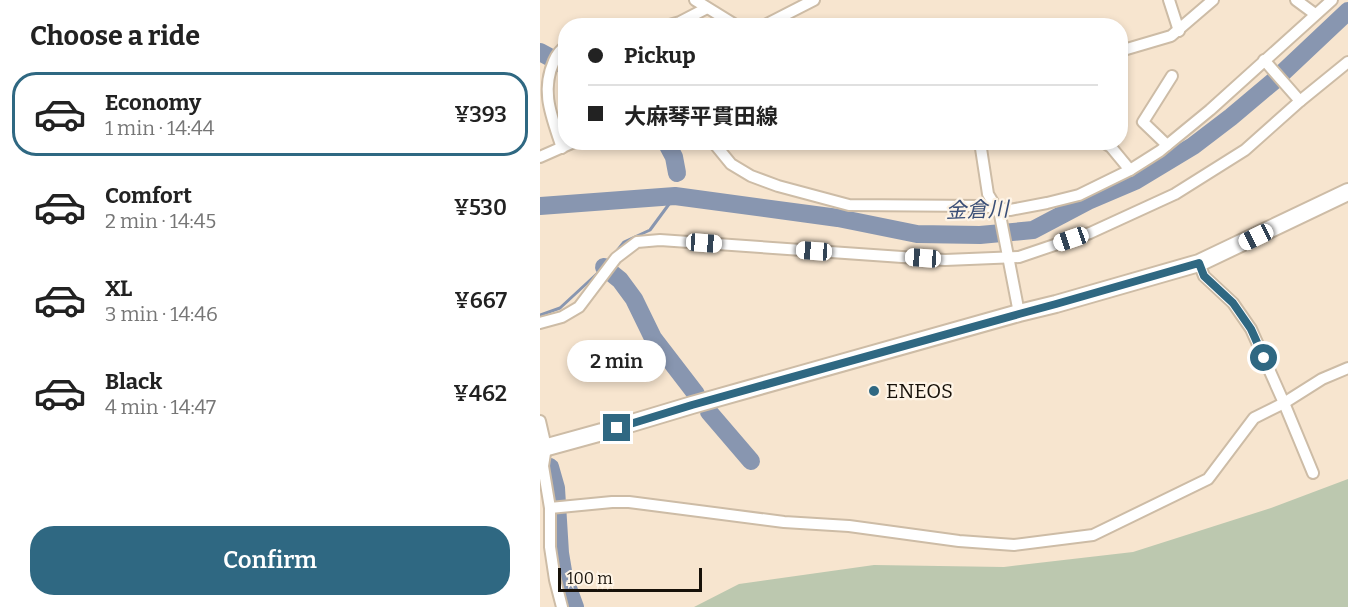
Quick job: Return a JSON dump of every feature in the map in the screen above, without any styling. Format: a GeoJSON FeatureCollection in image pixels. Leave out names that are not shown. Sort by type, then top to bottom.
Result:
{"type":"FeatureCollection","features":[{"type":"Feature","properties":{"kind":"main road"},"geometry":{"type":"LineString","coordinates":[[543,448],[1199,263],[1348,192]]}},
{"type":"Feature","properties":{"kind":"street"},"geometry":{"type":"LineString","coordinates":[[695,0],[723,18]]}},
{"type":"Feature","properties":{"kind":"street"},"geometry":{"type":"LineString","coordinates":[[779,18],[814,0]]}},
{"type":"Feature","properties":{"kind":"street"},"geometry":{"type":"LineString","coordinates":[[1168,0],[1179,31]]}},
{"type":"Feature","properties":{"kind":"street"},"geometry":{"type":"LineString","coordinates":[[1128,49],[1171,36],[1213,0]]}},
{"type":"Feature","properties":{"kind":"street"},"geometry":{"type":"LineString","coordinates":[[1296,0],[1315,14]]}},
{"type":"Feature","properties":{"kind":"street"},"geometry":{"type":"LineString","coordinates":[[720,150],[731,164],[751,176],[777,186],[838,202],[858,205],[982,206],[998,212],[1047,203],[1079,195],[1130,170],[1167,145],[1332,0]]}},
{"type":"Feature","properties":{"kind":"street"},"geometry":{"type":"LineString","coordinates":[[687,18],[706,8]]}},
{"type":"Feature","properties":{"kind":"street"},"geometry":{"type":"LineString","coordinates":[[558,54],[551,66],[543,96],[558,136]]}},
{"type":"Feature","properties":{"kind":"street"},"geometry":{"type":"LineString","coordinates":[[1264,60],[1300,101]]}},
{"type":"Feature","properties":{"kind":"street"},"geometry":{"type":"LineString","coordinates":[[540,323],[562,317],[579,307],[616,258],[637,243],[660,240],[945,260],[1007,255],[1019,257],[1090,233],[1175,194],[1245,150],[1348,62]]}},
{"type":"Feature","properties":{"kind":"street"},"geometry":{"type":"LineString","coordinates":[[1167,145],[1143,122],[1172,76]]}},
{"type":"Feature","properties":{"kind":"street"},"geometry":{"type":"LineString","coordinates":[[540,158],[558,150]]}},
{"type":"Feature","properties":{"kind":"street"},"geometry":{"type":"LineString","coordinates":[[981,150],[988,194],[998,212],[1019,314]]}},
{"type":"Feature","properties":{"kind":"street"},"geometry":{"type":"LineString","coordinates":[[1113,150],[1130,170]]}},
{"type":"Feature","properties":{"kind":"street"},"geometry":{"type":"LineString","coordinates":[[1199,263],[1204,276],[1233,303],[1251,329],[1313,473]]}},
{"type":"Feature","properties":{"kind":"street"},"geometry":{"type":"LineString","coordinates":[[550,508],[629,502],[784,522],[849,526],[959,542],[1014,545],[1093,535],[1208,479],[1254,418],[1284,403],[1322,379],[1348,368]]}},
{"type":"Feature","properties":{"kind":"street"},"geometry":{"type":"LineString","coordinates":[[540,421],[544,498],[550,508],[550,547],[562,607]]}},
{"type":"Feature","properties":{"kind":"green space"},"geometry":{"type":"Polygon","coordinates":[[[1348,479],[1348,607],[694,607],[739,584],[874,565],[1004,567],[1133,552],[1271,508],[1348,479]]]}},
{"type":"Feature","properties":{"kind":"waterway","name":"金倉川"},"geometry":{"type":"LineString","coordinates":[[540,206],[675,196],[838,218],[917,234],[980,235],[1033,230],[1088,201],[1135,181],[1193,146],[1275,80],[1348,11]]}},
{"type":"Feature","properties":{"kind":"waterway"},"geometry":{"type":"LineString","coordinates":[[540,52],[558,62]]}},
{"type":"Feature","properties":{"kind":"waterway"},"geometry":{"type":"LineString","coordinates":[[670,150],[677,173]]}},
{"type":"Feature","properties":{"kind":"waterway"},"geometry":{"type":"LineString","coordinates":[[616,252],[624,242],[650,230],[675,196]]}},
{"type":"Feature","properties":{"kind":"waterway"},"geometry":{"type":"LineString","coordinates":[[604,267],[620,280],[634,299],[653,338],[696,394]]}},
{"type":"Feature","properties":{"kind":"waterway"},"geometry":{"type":"LineString","coordinates":[[540,315],[560,308],[600,271]]}},
{"type":"Feature","properties":{"kind":"waterway"},"geometry":{"type":"LineString","coordinates":[[709,412],[751,461]]}},
{"type":"Feature","properties":{"kind":"waterway"},"geometry":{"type":"LineString","coordinates":[[550,467],[556,488],[560,553],[564,577],[575,607]]}},
{"type":"Feature","properties":{"kind":"place","name":"ENEOS"},"geometry":{"type":"Point","coordinates":[874,391]}},
{"type":"Feature","properties":{"kind":"route"},"geometry":{"type":"LineString","coordinates":[[617,428],[1199,263],[1204,276],[1233,303],[1251,329],[1264,358]]}}]}
